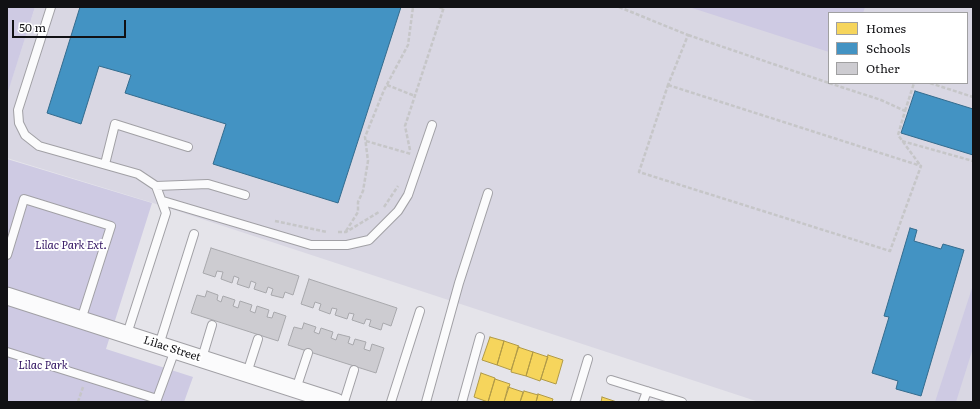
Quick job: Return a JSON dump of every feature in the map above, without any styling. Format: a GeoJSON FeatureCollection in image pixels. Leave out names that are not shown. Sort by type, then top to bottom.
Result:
{"type":"FeatureCollection","features":[{"type":"Feature","properties":{"kind":"street","name":"Lilac Street"},"geometry":{"type":"LineString","coordinates":[[7,296],[336,402]]}},
{"type":"Feature","properties":{"kind":"lane"},"geometry":{"type":"LineString","coordinates":[[51,7],[18,110],[19,123],[25,135],[39,146],[138,174],[156,186],[163,201],[166,213],[127,334]]}},
{"type":"Feature","properties":{"kind":"lane"},"geometry":{"type":"LineString","coordinates":[[105,164],[115,124],[188,146]]}},
{"type":"Feature","properties":{"kind":"lane"},"geometry":{"type":"LineString","coordinates":[[163,201],[311,245],[347,245],[369,240],[398,210],[408,195],[432,125]]}},
{"type":"Feature","properties":{"kind":"lane"},"geometry":{"type":"LineString","coordinates":[[156,186],[208,184],[245,195]]}},
{"type":"Feature","properties":{"kind":"lane"},"geometry":{"type":"LineString","coordinates":[[426,402],[460,283],[488,193]]}},
{"type":"Feature","properties":{"kind":"lane"},"geometry":{"type":"LineString","coordinates":[[7,255],[24,199],[111,226],[81,320]]}},
{"type":"Feature","properties":{"kind":"lane"},"geometry":{"type":"LineString","coordinates":[[7,352],[157,398],[167,347],[194,234]]}},
{"type":"Feature","properties":{"kind":"lane"},"geometry":{"type":"LineString","coordinates":[[391,402],[420,311]]}},
{"type":"Feature","properties":{"kind":"lane"},"geometry":{"type":"LineString","coordinates":[[202,358],[212,325]]}},
{"type":"Feature","properties":{"kind":"lane"},"geometry":{"type":"LineString","coordinates":[[462,402],[480,337]]}},
{"type":"Feature","properties":{"kind":"lane"},"geometry":{"type":"LineString","coordinates":[[247,373],[258,339]]}},
{"type":"Feature","properties":{"kind":"lane"},"geometry":{"type":"LineString","coordinates":[[296,389],[308,354]]}},
{"type":"Feature","properties":{"kind":"lane"},"geometry":{"type":"LineString","coordinates":[[574,402],[588,359]]}},
{"type":"Feature","properties":{"kind":"lane"},"geometry":{"type":"LineString","coordinates":[[344,402],[354,370]]}},
{"type":"Feature","properties":{"kind":"lane"},"geometry":{"type":"LineString","coordinates":[[611,380],[682,402]]}},
{"type":"Feature","properties":{"kind":"lane"},"geometry":{"type":"LineString","coordinates":[[643,402],[647,391]]}},
{"type":"Feature","properties":{"kind":"path"},"geometry":{"type":"LineString","coordinates":[[346,232],[358,212],[358,202],[363,191],[368,161],[365,137],[372,116],[408,45],[413,7]]}},
{"type":"Feature","properties":{"kind":"path"},"geometry":{"type":"LineString","coordinates":[[409,162],[411,154],[409,134],[406,126],[444,8],[439,7]]}},
{"type":"Feature","properties":{"kind":"path"},"geometry":{"type":"LineString","coordinates":[[619,7],[688,35],[828,83]]}},
{"type":"Feature","properties":{"kind":"path"},"geometry":{"type":"LineString","coordinates":[[688,35],[668,85],[639,172],[890,251],[921,166]]}},
{"type":"Feature","properties":{"kind":"path"},"geometry":{"type":"LineString","coordinates":[[832,84],[881,100],[905,111]]}},
{"type":"Feature","properties":{"kind":"path"},"geometry":{"type":"LineString","coordinates":[[914,84],[898,135],[921,166]]}},
{"type":"Feature","properties":{"kind":"path"},"geometry":{"type":"LineString","coordinates":[[933,84],[973,97]]}},
{"type":"Feature","properties":{"kind":"path"},"geometry":{"type":"LineString","coordinates":[[387,85],[415,96]]}},
{"type":"Feature","properties":{"kind":"path"},"geometry":{"type":"LineString","coordinates":[[668,85],[921,166]]}},
{"type":"Feature","properties":{"kind":"path"},"geometry":{"type":"LineString","coordinates":[[902,140],[973,161]]}},
{"type":"Feature","properties":{"kind":"path"},"geometry":{"type":"LineString","coordinates":[[366,141],[411,154]]}},
{"type":"Feature","properties":{"kind":"path"},"geometry":{"type":"LineString","coordinates":[[272,220],[324,232],[346,232],[381,211],[401,182]]}},
{"type":"Feature","properties":{"kind":"shaded area"},"geometry":{"type":"Polygon","coordinates":[[[35,7],[973,7],[973,402],[759,402],[150,202],[7,158],[7,94],[35,7]]]}},
{"type":"Feature","properties":{"kind":"green space"},"geometry":{"type":"Polygon","coordinates":[[[7,7],[35,7],[7,95],[7,7]]]}},
{"type":"Feature","properties":{"kind":"green space"},"geometry":{"type":"Polygon","coordinates":[[[689,7],[865,7],[863,12],[828,12],[828,52],[689,7]]]}},
{"type":"Feature","properties":{"kind":"green space","name":"Lilac Park Ext."},"geometry":{"type":"Polygon","coordinates":[[[7,159],[152,203],[106,349],[193,377],[184,402],[7,402],[7,159]]]}},
{"type":"Feature","properties":{"kind":"green space"},"geometry":{"type":"Polygon","coordinates":[[[973,285],[973,348],[956,402],[935,402],[973,285]]]}},
{"type":"Feature","properties":{"kind":"building: Homes"},"geometry":{"type":"Polygon","coordinates":[[[490,337],[504,341],[497,365],[482,360],[490,337]]]}},
{"type":"Feature","properties":{"kind":"building: Homes"},"geometry":{"type":"Polygon","coordinates":[[[504,341],[519,346],[511,370],[497,365],[504,341]]]}},
{"type":"Feature","properties":{"kind":"building: Homes"},"geometry":{"type":"Polygon","coordinates":[[[518,347],[533,352],[526,376],[511,372],[518,347]]]}},
{"type":"Feature","properties":{"kind":"building: Homes"},"geometry":{"type":"Polygon","coordinates":[[[533,352],[548,357],[540,381],[526,376],[533,352]]]}},
{"type":"Feature","properties":{"kind":"building: Homes"},"geometry":{"type":"Polygon","coordinates":[[[548,355],[563,360],[556,384],[541,379],[548,355]]]}},
{"type":"Feature","properties":{"kind":"building: Homes"},"geometry":{"type":"Polygon","coordinates":[[[481,373],[495,378],[488,402],[474,397],[481,373]]]}},
{"type":"Feature","properties":{"kind":"building: Homes"},"geometry":{"type":"Polygon","coordinates":[[[495,379],[510,384],[504,402],[488,402],[495,379]]]}},
{"type":"Feature","properties":{"kind":"building: Homes"},"geometry":{"type":"Polygon","coordinates":[[[508,387],[523,392],[520,402],[504,402],[508,387]]]}},
{"type":"Feature","properties":{"kind":"building: Homes"},"geometry":{"type":"Polygon","coordinates":[[[524,391],[538,395],[536,402],[520,402],[524,391]]]}},
{"type":"Feature","properties":{"kind":"building: Homes"},"geometry":{"type":"Polygon","coordinates":[[[538,394],[553,399],[552,402],[536,402],[538,394]]]}},
{"type":"Feature","properties":{"kind":"building: Homes"},"geometry":{"type":"Polygon","coordinates":[[[602,397],[617,402],[601,402],[602,397]]]}},
{"type":"Feature","properties":{"kind":"building: Schools"},"geometry":{"type":"Polygon","coordinates":[[[80,7],[401,7],[338,203],[213,164],[226,124],[125,93],[131,75],[99,66],[81,124],[47,113],[80,7]]]}},
{"type":"Feature","properties":{"kind":"building: Schools"},"geometry":{"type":"Polygon","coordinates":[[[915,91],[973,109],[973,155],[901,133],[915,91]]]}},
{"type":"Feature","properties":{"kind":"building: Schools"},"geometry":{"type":"Polygon","coordinates":[[[910,228],[917,230],[914,241],[941,249],[943,244],[964,250],[921,396],[896,389],[898,381],[872,373],[889,317],[884,316],[910,228]]]}},
{"type":"Feature","properties":{"kind":"building: Other"},"geometry":{"type":"Polygon","coordinates":[[[211,248],[299,276],[293,295],[285,292],[283,298],[271,295],[273,289],[268,287],[266,293],[254,289],[256,283],[251,281],[249,288],[237,284],[239,278],[234,276],[232,283],[221,279],[223,272],[217,271],[215,277],[203,273],[211,248]]]}},
{"type":"Feature","properties":{"kind":"building: Other"},"geometry":{"type":"Polygon","coordinates":[[[309,279],[397,308],[391,326],[383,323],[381,330],[369,326],[371,320],[366,319],[364,324],[352,320],[354,314],[349,313],[347,319],[335,315],[337,309],[332,308],[330,314],[319,310],[321,304],[315,302],[313,308],[301,304],[309,279]]]}},
{"type":"Feature","properties":{"kind":"building: Other"},"geometry":{"type":"Polygon","coordinates":[[[207,291],[218,295],[217,300],[221,302],[223,296],[235,300],[233,306],[238,308],[240,301],[252,305],[250,311],[255,313],[257,306],[269,310],[267,317],[272,318],[274,312],[286,316],[278,341],[191,313],[197,295],[205,297],[207,291]]]}},
{"type":"Feature","properties":{"kind":"building: Other"},"geometry":{"type":"Polygon","coordinates":[[[304,323],[316,327],[314,332],[319,334],[321,328],[333,332],[331,338],[336,340],[338,334],[350,337],[348,343],[353,345],[355,339],[366,342],[364,349],[370,351],[372,344],[384,348],[376,373],[288,345],[294,327],[302,329],[304,323]]]}},
{"type":"Feature","properties":{"kind":"park label","name":"Lilac Park"},"geometry":{"type":"Point","coordinates":[43,366]}}]}
